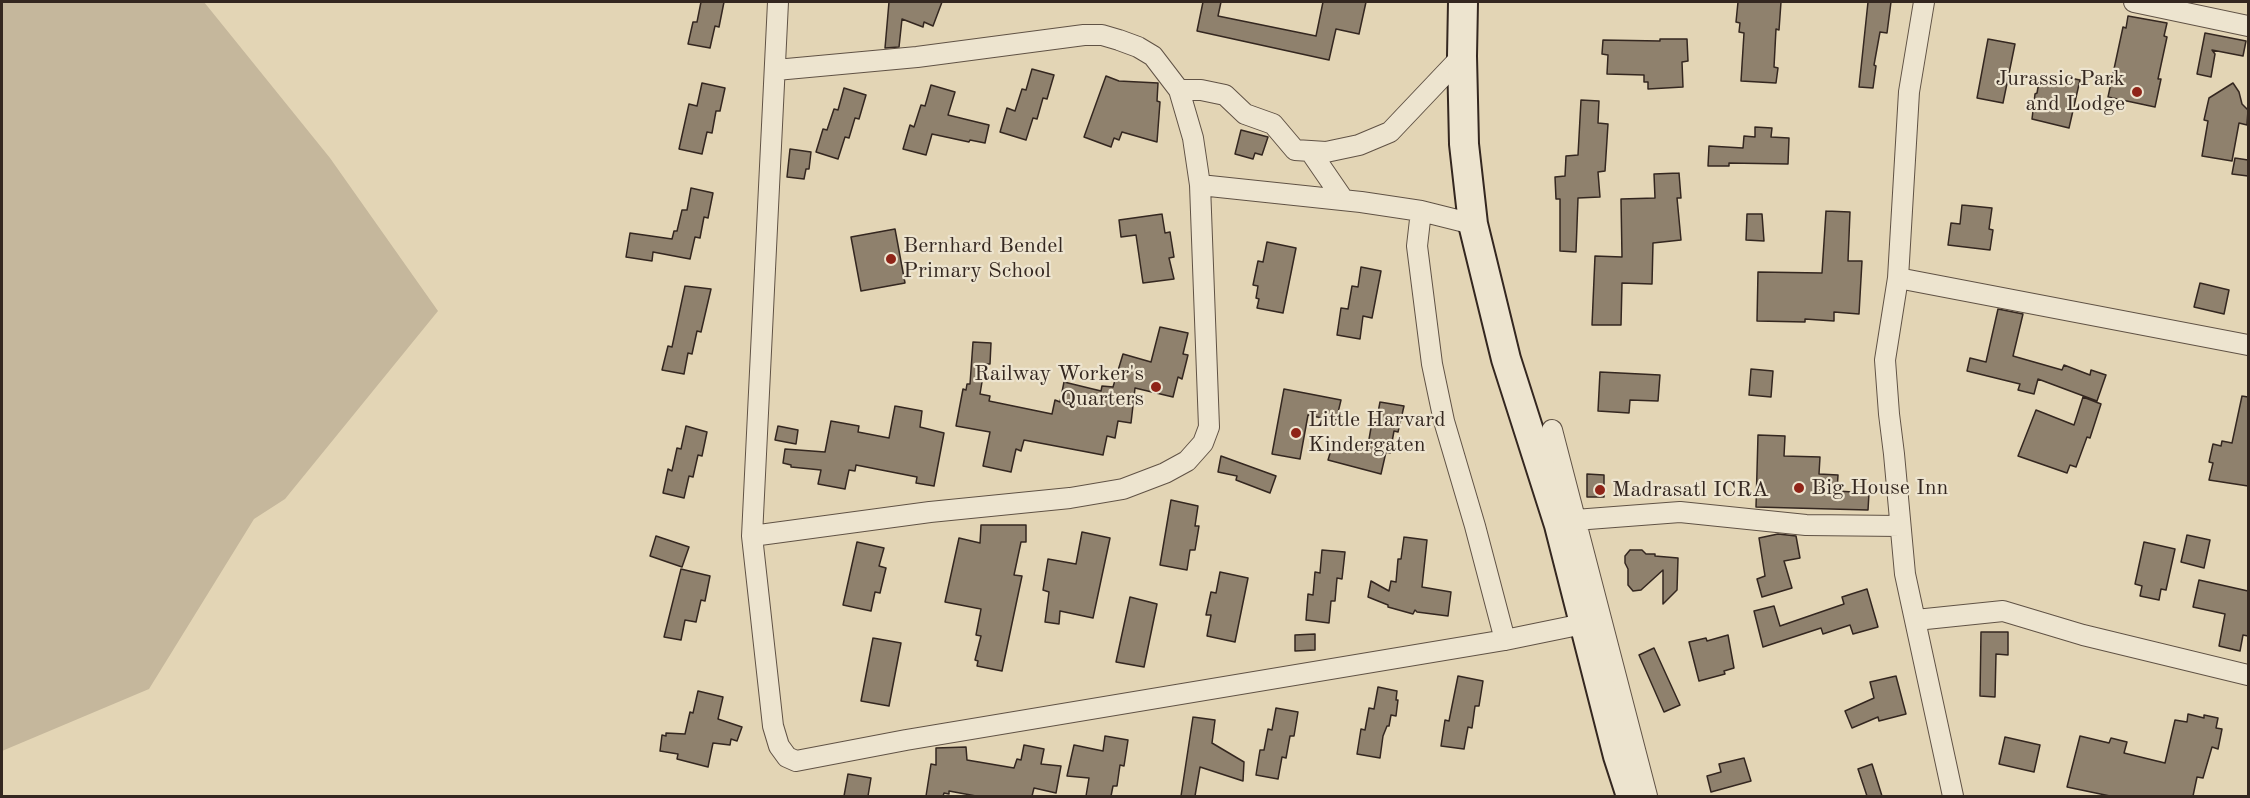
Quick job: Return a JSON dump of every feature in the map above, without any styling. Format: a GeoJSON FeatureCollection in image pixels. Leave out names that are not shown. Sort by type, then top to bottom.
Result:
{"type":"FeatureCollection","features":[{"type":"Feature","properties":{"kind":"street"},"geometry":{"type":"LineString","coordinates":[[778,2],[752,536],[773,726],[779,746],[787,757],[796,761],[906,740],[1505,640],[1583,624]]}},
{"type":"Feature","properties":{"kind":"street"},"geometry":{"type":"LineString","coordinates":[[1463,2],[1464,144],[1473,224],[1506,359],[1567,523],[1647,796]]}},
{"type":"Feature","properties":{"kind":"street"},"geometry":{"type":"LineString","coordinates":[[1924,2],[1909,92],[1898,278],[1885,360],[1888,414],[1905,574],[1953,796]]}},
{"type":"Feature","properties":{"kind":"street"},"geometry":{"type":"LineString","coordinates":[[2134,2],[2248,26]]}},
{"type":"Feature","properties":{"kind":"street"},"geometry":{"type":"LineString","coordinates":[[752,536],[930,512],[1070,498],[1123,489],[1165,473],[1187,461],[1203,443],[1209,427],[1200,185],[1193,138],[1179,90],[1153,56],[1138,47],[1102,35],[1066,36],[1050,41],[917,57],[776,70]]}},
{"type":"Feature","properties":{"kind":"street"},"geometry":{"type":"LineString","coordinates":[[1179,90],[1201,90],[1225,95],[1245,114],[1273,124],[1294,150],[1326,152],[1359,145],[1390,132],[1462,56]]}},
{"type":"Feature","properties":{"kind":"street"},"geometry":{"type":"LineString","coordinates":[[1310,151],[1343,199]]}},
{"type":"Feature","properties":{"kind":"street"},"geometry":{"type":"LineString","coordinates":[[1200,185],[1343,199],[1421,211],[1473,224]]}},
{"type":"Feature","properties":{"kind":"street"},"geometry":{"type":"LineString","coordinates":[[1421,211],[1417,246],[1432,364],[1449,441],[1472,515],[1505,640]]}},
{"type":"Feature","properties":{"kind":"street"},"geometry":{"type":"LineString","coordinates":[[1898,278],[2248,345]]}},
{"type":"Feature","properties":{"kind":"street"},"geometry":{"type":"LineString","coordinates":[[1552,430],[1583,624],[1631,796]]}},
{"type":"Feature","properties":{"kind":"street"},"geometry":{"type":"LineString","coordinates":[[1567,523],[1680,512],[1806,525],[1900,526]]}},
{"type":"Feature","properties":{"kind":"street"},"geometry":{"type":"LineString","coordinates":[[1916,620],[2003,610],[2083,635],[2248,675]]}},
{"type":"Feature","properties":{"kind":"shaded area"},"geometry":{"type":"Polygon","coordinates":[[[2,2],[204,2],[330,158],[438,311],[285,499],[254,519],[149,689],[2,751],[2,2]]]}},
{"type":"Feature","properties":{"kind":"building"},"geometry":{"type":"Polygon","coordinates":[[[701,2],[724,2],[719,27],[715,26],[710,48],[688,44],[693,22],[697,22],[701,2]]]}},
{"type":"Feature","properties":{"kind":"building"},"geometry":{"type":"Polygon","coordinates":[[[889,2],[942,2],[933,26],[924,22],[923,27],[902,19],[899,47],[885,48],[889,2]]]}},
{"type":"Feature","properties":{"kind":"building"},"geometry":{"type":"Polygon","coordinates":[[[1203,2],[1221,2],[1218,16],[1316,36],[1323,2],[1366,2],[1359,34],[1336,29],[1329,60],[1197,31],[1203,2]]]}},
{"type":"Feature","properties":{"kind":"building"},"geometry":{"type":"Polygon","coordinates":[[[1738,2],[1781,2],[1779,30],[1776,29],[1774,67],[1778,68],[1776,83],[1741,81],[1744,33],[1739,32],[1740,23],[1736,22],[1738,2]]]}},
{"type":"Feature","properties":{"kind":"building"},"geometry":{"type":"Polygon","coordinates":[[[1868,2],[1891,2],[1887,33],[1880,32],[1874,65],[1876,66],[1873,88],[1859,87],[1868,2]]]}},
{"type":"Feature","properties":{"kind":"building"},"geometry":{"type":"Polygon","coordinates":[[[2128,16],[2167,23],[2164,36],[2167,37],[2158,79],[2161,79],[2155,107],[2108,97],[2123,27],[2126,28],[2128,16]]]}},
{"type":"Feature","properties":{"kind":"building"},"geometry":{"type":"Polygon","coordinates":[[[2205,33],[2246,41],[2243,56],[2212,50],[2215,54],[2211,77],[2197,74],[2205,33]]]}},
{"type":"Feature","properties":{"kind":"building"},"geometry":{"type":"Polygon","coordinates":[[[1660,39],[1687,39],[1688,61],[1682,62],[1683,87],[1648,89],[1648,82],[1644,82],[1644,75],[1607,74],[1608,55],[1602,54],[1603,40],[1660,41],[1660,39]]]}},
{"type":"Feature","properties":{"kind":"building"},"geometry":{"type":"Polygon","coordinates":[[[1988,39],[2015,44],[2003,103],[1977,98],[1988,39]]]}},
{"type":"Feature","properties":{"kind":"building"},"geometry":{"type":"Polygon","coordinates":[[[1032,69],[1054,75],[1047,99],[1043,98],[1037,119],[1033,118],[1026,140],[1000,132],[1007,108],[1015,111],[1022,89],[1026,90],[1032,69]]]}},
{"type":"Feature","properties":{"kind":"building"},"geometry":{"type":"Polygon","coordinates":[[[1106,76],[1119,81],[1158,83],[1157,101],[1160,102],[1157,142],[1122,132],[1119,140],[1114,138],[1111,147],[1084,137],[1106,76]]]}},
{"type":"Feature","properties":{"kind":"building"},"geometry":{"type":"Polygon","coordinates":[[[2040,76],[2060,81],[2061,76],[2080,80],[2069,128],[2032,119],[2040,76]]]}},
{"type":"Feature","properties":{"kind":"building"},"geometry":{"type":"Polygon","coordinates":[[[702,83],[725,88],[720,111],[716,111],[712,133],[707,132],[702,154],[679,149],[689,104],[697,106],[702,83]]]}},
{"type":"Feature","properties":{"kind":"building"},"geometry":{"type":"Polygon","coordinates":[[[2233,83],[2239,92],[2242,104],[2248,110],[2247,125],[2239,123],[2232,161],[2202,156],[2208,121],[2204,120],[2209,98],[2233,83]]]}},
{"type":"Feature","properties":{"kind":"building"},"geometry":{"type":"Polygon","coordinates":[[[931,85],[955,92],[948,115],[989,125],[985,143],[932,134],[926,155],[903,149],[910,125],[914,127],[921,105],[925,106],[931,85]]]}},
{"type":"Feature","properties":{"kind":"building"},"geometry":{"type":"Polygon","coordinates":[[[844,88],[866,95],[859,119],[855,118],[849,138],[845,137],[838,159],[816,152],[823,129],[827,130],[834,109],[838,110],[844,88]]]}},
{"type":"Feature","properties":{"kind":"building"},"geometry":{"type":"Polygon","coordinates":[[[1581,100],[1599,101],[1598,123],[1608,124],[1605,171],[1598,172],[1600,197],[1578,198],[1576,252],[1560,251],[1560,199],[1556,199],[1555,177],[1565,176],[1566,156],[1578,155],[1581,100]]]}},
{"type":"Feature","properties":{"kind":"building"},"geometry":{"type":"Polygon","coordinates":[[[1755,127],[1772,128],[1771,137],[1789,138],[1788,164],[1729,163],[1729,166],[1708,166],[1709,146],[1743,148],[1744,136],[1755,137],[1755,127]]]}},
{"type":"Feature","properties":{"kind":"building"},"geometry":{"type":"Polygon","coordinates":[[[1241,130],[1268,137],[1262,155],[1255,153],[1253,159],[1235,154],[1241,130]]]}},
{"type":"Feature","properties":{"kind":"building"},"geometry":{"type":"Polygon","coordinates":[[[790,149],[811,152],[809,169],[806,169],[804,179],[787,177],[790,149]]]}},
{"type":"Feature","properties":{"kind":"building"},"geometry":{"type":"Polygon","coordinates":[[[2235,158],[2248,160],[2248,176],[2232,174],[2235,158]]]}},
{"type":"Feature","properties":{"kind":"building"},"geometry":{"type":"Polygon","coordinates":[[[1679,173],[1681,198],[1677,198],[1681,240],[1653,243],[1652,284],[1622,283],[1621,325],[1592,325],[1595,256],[1622,257],[1621,199],[1655,198],[1654,174],[1679,173]]]}},
{"type":"Feature","properties":{"kind":"building"},"geometry":{"type":"Polygon","coordinates":[[[691,188],[713,193],[708,218],[704,217],[700,238],[695,237],[690,259],[653,252],[652,261],[626,257],[630,233],[672,239],[674,231],[677,231],[682,210],[687,210],[691,188]]]}},
{"type":"Feature","properties":{"kind":"building"},"geometry":{"type":"Polygon","coordinates":[[[1962,205],[1992,208],[1989,229],[1993,230],[1990,250],[1948,245],[1951,223],[1960,224],[1962,205]]]}},
{"type":"Feature","properties":{"kind":"building"},"geometry":{"type":"Polygon","coordinates":[[[1826,211],[1850,212],[1848,261],[1862,261],[1859,314],[1834,312],[1834,321],[1805,319],[1805,322],[1757,321],[1758,272],[1822,273],[1826,211]]]}},
{"type":"Feature","properties":{"kind":"building"},"geometry":{"type":"Polygon","coordinates":[[[1162,214],[1165,233],[1170,232],[1174,257],[1169,258],[1174,279],[1143,283],[1136,235],[1121,237],[1119,220],[1162,214]]]}},
{"type":"Feature","properties":{"kind":"building"},"geometry":{"type":"Polygon","coordinates":[[[1747,214],[1762,214],[1764,241],[1746,240],[1747,214]]]}},
{"type":"Feature","properties":{"kind":"building"},"geometry":{"type":"Polygon","coordinates":[[[895,229],[905,283],[861,291],[851,237],[895,229]]]}},
{"type":"Feature","properties":{"kind":"building"},"geometry":{"type":"Polygon","coordinates":[[[1267,242],[1296,248],[1283,313],[1257,308],[1258,286],[1253,285],[1258,261],[1263,262],[1267,242]]]}},
{"type":"Feature","properties":{"kind":"building"},"geometry":{"type":"Polygon","coordinates":[[[1361,267],[1381,271],[1372,318],[1363,316],[1360,339],[1337,335],[1341,308],[1348,309],[1352,286],[1358,287],[1361,267]]]}},
{"type":"Feature","properties":{"kind":"building"},"geometry":{"type":"Polygon","coordinates":[[[2200,283],[2229,290],[2224,314],[2194,307],[2200,283]]]}},
{"type":"Feature","properties":{"kind":"building"},"geometry":{"type":"Polygon","coordinates":[[[685,286],[711,289],[701,332],[697,331],[692,354],[688,353],[684,374],[662,370],[668,346],[672,347],[685,286]]]}},
{"type":"Feature","properties":{"kind":"building"},"geometry":{"type":"Polygon","coordinates":[[[1998,309],[2023,314],[2013,356],[2062,370],[2064,365],[2090,375],[2091,370],[2106,375],[2097,401],[2038,379],[2034,394],[2018,390],[2020,384],[1967,371],[1970,358],[1986,362],[1998,309]]]}},
{"type":"Feature","properties":{"kind":"building"},"geometry":{"type":"Polygon","coordinates":[[[1160,327],[1188,333],[1183,354],[1188,355],[1182,379],[1178,377],[1173,397],[1135,388],[1131,423],[1118,421],[1115,438],[1107,436],[1103,455],[1024,440],[1021,451],[1016,449],[1011,472],[983,466],[990,432],[956,426],[963,389],[966,390],[967,384],[970,384],[973,342],[991,343],[990,364],[985,364],[980,394],[990,396],[989,401],[1052,414],[1055,400],[1060,402],[1064,382],[1101,391],[1102,386],[1113,387],[1123,354],[1151,362],[1160,327]]]}},
{"type":"Feature","properties":{"kind":"building"},"geometry":{"type":"Polygon","coordinates":[[[1751,369],[1773,371],[1771,397],[1749,395],[1751,369]]]}},
{"type":"Feature","properties":{"kind":"building"},"geometry":{"type":"Polygon","coordinates":[[[1600,372],[1660,375],[1658,401],[1630,400],[1629,413],[1598,411],[1600,372]]]}},
{"type":"Feature","properties":{"kind":"building"},"geometry":{"type":"Polygon","coordinates":[[[1284,389],[1341,400],[1336,421],[1308,415],[1300,459],[1272,454],[1284,389]]]}},
{"type":"Feature","properties":{"kind":"building"},"geometry":{"type":"Polygon","coordinates":[[[2242,396],[2248,397],[2248,486],[2209,480],[2213,463],[2209,462],[2213,444],[2221,446],[2222,441],[2232,443],[2242,396]]]}},
{"type":"Feature","properties":{"kind":"building"},"geometry":{"type":"Polygon","coordinates":[[[2083,397],[2101,404],[2090,438],[2087,437],[2076,467],[2070,465],[2067,473],[2018,456],[2036,410],[2074,425],[2083,397]]]}},
{"type":"Feature","properties":{"kind":"building"},"geometry":{"type":"Polygon","coordinates":[[[1380,402],[1404,406],[1398,432],[1394,431],[1390,453],[1386,452],[1381,474],[1328,460],[1334,440],[1363,449],[1364,444],[1368,445],[1372,422],[1376,423],[1380,402]]]}},
{"type":"Feature","properties":{"kind":"building"},"geometry":{"type":"Polygon","coordinates":[[[895,406],[922,411],[920,427],[944,433],[934,486],[916,483],[917,477],[856,465],[855,471],[849,470],[845,489],[818,484],[821,470],[791,467],[783,463],[785,449],[825,452],[831,421],[859,426],[858,432],[889,438],[895,406]]]}},
{"type":"Feature","properties":{"kind":"building"},"geometry":{"type":"Polygon","coordinates":[[[686,426],[707,432],[702,456],[698,455],[693,477],[689,476],[684,498],[663,493],[668,469],[672,471],[677,448],[681,449],[686,426]]]}},
{"type":"Feature","properties":{"kind":"building"},"geometry":{"type":"Polygon","coordinates":[[[778,426],[798,430],[796,444],[775,440],[778,426]]]}},
{"type":"Feature","properties":{"kind":"building"},"geometry":{"type":"Polygon","coordinates":[[[1758,435],[1785,436],[1784,456],[1820,457],[1819,474],[1838,475],[1837,491],[1869,493],[1868,510],[1756,507],[1758,435]]]}},
{"type":"Feature","properties":{"kind":"building"},"geometry":{"type":"Polygon","coordinates":[[[1221,456],[1276,476],[1270,493],[1236,480],[1237,476],[1218,472],[1221,456]]]}},
{"type":"Feature","properties":{"kind":"building"},"geometry":{"type":"Polygon","coordinates":[[[1587,474],[1604,475],[1604,497],[1587,497],[1587,474]]]}},
{"type":"Feature","properties":{"kind":"building"},"geometry":{"type":"Polygon","coordinates":[[[1171,500],[1198,506],[1195,526],[1199,526],[1195,550],[1190,550],[1187,570],[1160,565],[1171,500]]]}},
{"type":"Feature","properties":{"kind":"building"},"geometry":{"type":"Polygon","coordinates":[[[981,525],[1026,525],[1026,542],[1021,542],[1014,575],[1022,576],[1002,671],[977,666],[978,661],[975,660],[981,636],[976,635],[981,609],[945,602],[959,538],[980,543],[981,525]]]}},
{"type":"Feature","properties":{"kind":"building"},"geometry":{"type":"Polygon","coordinates":[[[1082,532],[1110,538],[1093,618],[1060,611],[1059,624],[1045,622],[1049,592],[1043,590],[1048,559],[1076,564],[1082,532]]]}},
{"type":"Feature","properties":{"kind":"building"},"geometry":{"type":"Polygon","coordinates":[[[1778,534],[1796,536],[1800,558],[1784,561],[1792,588],[1762,597],[1757,579],[1765,576],[1759,538],[1778,534]]]}},
{"type":"Feature","properties":{"kind":"building"},"geometry":{"type":"Polygon","coordinates":[[[2187,535],[2210,540],[2204,568],[2181,562],[2187,535]]]}},
{"type":"Feature","properties":{"kind":"building"},"geometry":{"type":"Polygon","coordinates":[[[656,536],[689,547],[682,567],[650,556],[656,536]]]}},
{"type":"Feature","properties":{"kind":"building"},"geometry":{"type":"Polygon","coordinates":[[[1404,537],[1427,540],[1422,587],[1451,592],[1448,616],[1415,610],[1413,614],[1388,607],[1368,597],[1371,581],[1389,591],[1391,581],[1396,582],[1398,559],[1401,559],[1404,537]]]}},
{"type":"Feature","properties":{"kind":"building"},"geometry":{"type":"Polygon","coordinates":[[[857,542],[884,548],[879,566],[886,568],[880,593],[875,592],[871,611],[843,605],[857,542]]]}},
{"type":"Feature","properties":{"kind":"building"},"geometry":{"type":"Polygon","coordinates":[[[2144,542],[2175,549],[2166,590],[2161,589],[2159,600],[2140,596],[2142,586],[2135,584],[2144,542]]]}},
{"type":"Feature","properties":{"kind":"building"},"geometry":{"type":"Polygon","coordinates":[[[1322,550],[1345,552],[1342,579],[1337,578],[1335,601],[1331,601],[1329,623],[1306,620],[1308,594],[1313,595],[1315,572],[1320,573],[1322,550]]]}},
{"type":"Feature","properties":{"kind":"building"},"geometry":{"type":"Polygon","coordinates":[[[1630,550],[1642,550],[1646,554],[1655,554],[1655,556],[1678,558],[1677,590],[1663,604],[1663,570],[1641,590],[1633,591],[1628,585],[1625,556],[1630,550]]]}},
{"type":"Feature","properties":{"kind":"building"},"geometry":{"type":"Polygon","coordinates":[[[681,569],[710,576],[705,601],[701,600],[696,622],[685,620],[681,640],[664,637],[681,569]]]}},
{"type":"Feature","properties":{"kind":"building"},"geometry":{"type":"Polygon","coordinates":[[[1220,572],[1248,578],[1235,642],[1207,636],[1211,615],[1206,615],[1211,592],[1216,593],[1220,572]]]}},
{"type":"Feature","properties":{"kind":"building"},"geometry":{"type":"Polygon","coordinates":[[[2199,580],[2248,591],[2248,636],[2243,635],[2240,651],[2219,646],[2225,614],[2193,607],[2199,580]]]}},
{"type":"Feature","properties":{"kind":"building"},"geometry":{"type":"Polygon","coordinates":[[[1867,589],[1878,627],[1853,634],[1850,625],[1823,634],[1821,628],[1763,647],[1754,611],[1774,606],[1780,626],[1844,604],[1842,597],[1867,589]]]}},
{"type":"Feature","properties":{"kind":"building"},"geometry":{"type":"Polygon","coordinates":[[[1130,597],[1157,604],[1144,667],[1116,662],[1130,597]]]}},
{"type":"Feature","properties":{"kind":"building"},"geometry":{"type":"Polygon","coordinates":[[[1981,632],[2008,632],[2008,655],[1996,654],[1995,697],[1980,696],[1981,632]]]}},
{"type":"Feature","properties":{"kind":"building"},"geometry":{"type":"Polygon","coordinates":[[[1315,634],[1315,650],[1295,651],[1295,635],[1315,634]]]}},
{"type":"Feature","properties":{"kind":"building"},"geometry":{"type":"Polygon","coordinates":[[[1728,635],[1734,668],[1724,671],[1725,674],[1699,681],[1689,642],[1706,638],[1707,641],[1728,635]]]}},
{"type":"Feature","properties":{"kind":"building"},"geometry":{"type":"Polygon","coordinates":[[[873,638],[901,643],[889,706],[861,701],[873,638]]]}},
{"type":"Feature","properties":{"kind":"building"},"geometry":{"type":"Polygon","coordinates":[[[1654,648],[1680,705],[1664,712],[1639,655],[1654,648]]]}},
{"type":"Feature","properties":{"kind":"building"},"geometry":{"type":"Polygon","coordinates":[[[1458,676],[1483,681],[1479,706],[1475,706],[1472,728],[1468,727],[1464,749],[1441,746],[1445,720],[1449,721],[1458,676]]]}},
{"type":"Feature","properties":{"kind":"building"},"geometry":{"type":"Polygon","coordinates":[[[1896,676],[1906,714],[1879,721],[1878,717],[1852,728],[1845,711],[1874,698],[1870,682],[1896,676]]]}},
{"type":"Feature","properties":{"kind":"building"},"geometry":{"type":"Polygon","coordinates":[[[1378,687],[1397,691],[1396,700],[1398,700],[1396,716],[1391,715],[1389,726],[1383,736],[1380,758],[1357,754],[1361,729],[1365,730],[1369,708],[1374,709],[1378,687]]]}},
{"type":"Feature","properties":{"kind":"building"},"geometry":{"type":"Polygon","coordinates":[[[698,691],[723,697],[718,719],[742,727],[737,741],[731,739],[730,745],[713,743],[708,767],[677,759],[678,754],[660,751],[662,735],[666,736],[666,733],[685,734],[698,691]]]}},
{"type":"Feature","properties":{"kind":"building"},"geometry":{"type":"Polygon","coordinates":[[[1276,708],[1298,712],[1294,736],[1290,736],[1286,758],[1282,757],[1278,779],[1256,775],[1260,750],[1264,750],[1268,729],[1272,730],[1276,708]]]}},
{"type":"Feature","properties":{"kind":"building"},"geometry":{"type":"Polygon","coordinates":[[[2188,714],[2204,718],[2204,715],[2218,718],[2216,728],[2222,729],[2218,749],[2212,747],[2203,778],[2197,777],[2193,796],[2110,796],[2067,787],[2080,736],[2109,743],[2111,738],[2127,742],[2124,753],[2165,763],[2175,720],[2187,722],[2188,714]]]}},
{"type":"Feature","properties":{"kind":"building"},"geometry":{"type":"Polygon","coordinates":[[[1193,717],[1215,720],[1212,743],[1244,762],[1243,781],[1200,767],[1195,796],[1181,796],[1193,717]]]}},
{"type":"Feature","properties":{"kind":"building"},"geometry":{"type":"Polygon","coordinates":[[[1105,736],[1128,740],[1124,766],[1120,765],[1117,786],[1113,786],[1111,796],[1086,796],[1089,778],[1067,776],[1074,745],[1103,751],[1105,736]]]}},
{"type":"Feature","properties":{"kind":"building"},"geometry":{"type":"Polygon","coordinates":[[[2005,737],[2040,745],[2034,772],[1999,764],[2005,737]]]}},
{"type":"Feature","properties":{"kind":"building"},"geometry":{"type":"Polygon","coordinates":[[[1024,745],[1044,749],[1041,764],[1061,766],[1056,793],[1034,788],[1032,796],[976,796],[949,791],[949,794],[944,793],[943,796],[926,796],[931,764],[936,765],[936,748],[966,747],[967,760],[1014,768],[1017,759],[1021,760],[1024,745]]]}},
{"type":"Feature","properties":{"kind":"building"},"geometry":{"type":"Polygon","coordinates":[[[1744,758],[1751,781],[1711,792],[1707,776],[1721,772],[1719,764],[1744,758]]]}},
{"type":"Feature","properties":{"kind":"building"},"geometry":{"type":"Polygon","coordinates":[[[1872,764],[1882,796],[1867,796],[1858,769],[1872,764]]]}},
{"type":"Feature","properties":{"kind":"building"},"geometry":{"type":"Polygon","coordinates":[[[848,774],[871,778],[868,796],[844,796],[848,774]]]}},
{"type":"Feature","properties":{"kind":"place","name":"Jurassic Park and Lodge"},"geometry":{"type":"Point","coordinates":[2137,92]}},
{"type":"Feature","properties":{"kind":"place","name":"Bernhard Bendel Primary School"},"geometry":{"type":"Point","coordinates":[891,259]}},
{"type":"Feature","properties":{"kind":"place","name":"Railway Worker's Quarters"},"geometry":{"type":"Point","coordinates":[1156,387]}},
{"type":"Feature","properties":{"kind":"place","name":"Little Harvard Kindergaten"},"geometry":{"type":"Point","coordinates":[1296,433]}},
{"type":"Feature","properties":{"kind":"place","name":"Big House Inn"},"geometry":{"type":"Point","coordinates":[1799,488]}},
{"type":"Feature","properties":{"kind":"place","name":"Madrasatl ICRA"},"geometry":{"type":"Point","coordinates":[1600,490]}}]}
